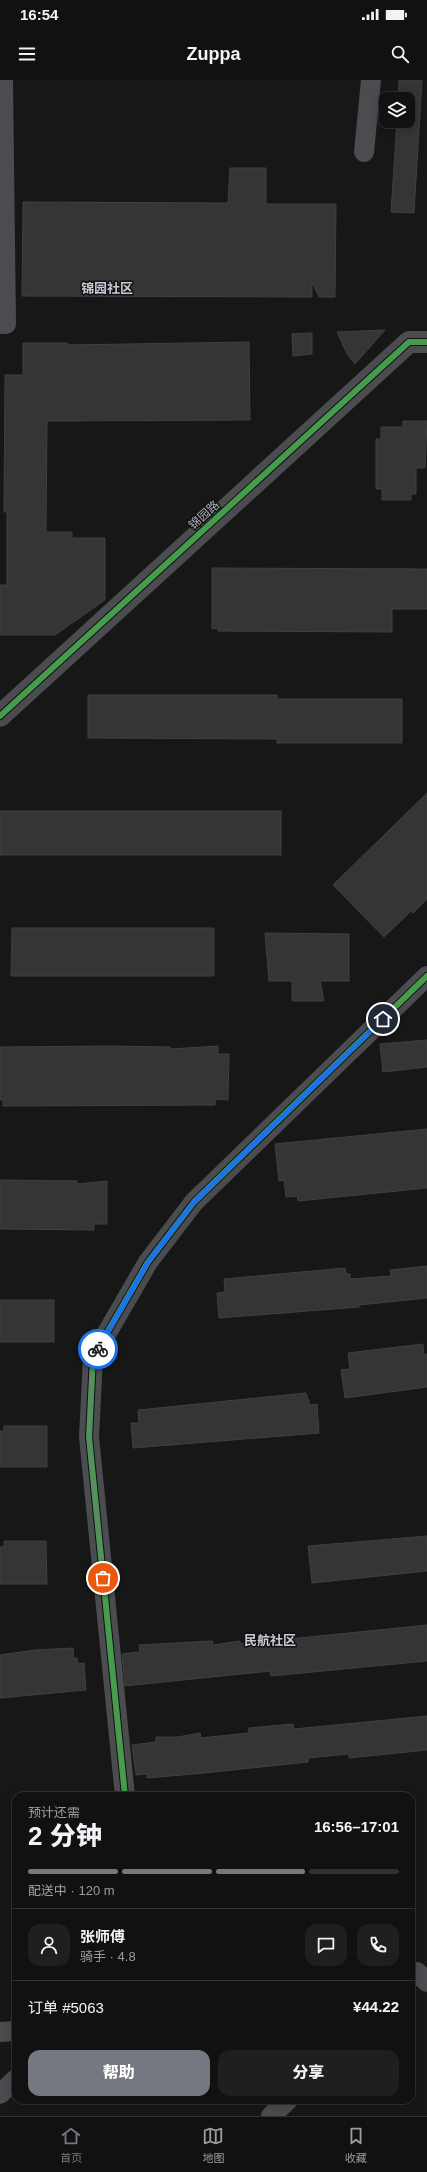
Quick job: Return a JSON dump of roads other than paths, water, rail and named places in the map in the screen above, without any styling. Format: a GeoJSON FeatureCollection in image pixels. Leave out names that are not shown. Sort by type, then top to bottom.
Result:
{"type":"FeatureCollection","features":[{"type":"Feature","properties":{"kind":"street"},"geometry":{"type":"LineString","coordinates":[[0,324],[6,324],[4,80]]}},
{"type":"Feature","properties":{"kind":"street"},"geometry":{"type":"LineString","coordinates":[[364,152],[371,80]]}},
{"type":"Feature","properties":{"kind":"street","name":"锦园路"},"geometry":{"type":"LineString","coordinates":[[0,716],[409,342],[427,342]]}},
{"type":"Feature","properties":{"kind":"street"},"geometry":{"type":"LineString","coordinates":[[125,1792],[89,1438],[93,1357],[148,1262],[194,1202],[427,976]]}},
{"type":"Feature","properties":{"kind":"street"},"geometry":{"type":"LineString","coordinates":[[415,1974],[417,1972],[427,1982]]}},
{"type":"Feature","properties":{"kind":"street"},"geometry":{"type":"LineString","coordinates":[[0,2032],[12,2031]]}},
{"type":"Feature","properties":{"kind":"street"},"geometry":{"type":"LineString","coordinates":[[0,2094],[12,2083]]}},
{"type":"Feature","properties":{"kind":"street"},"geometry":{"type":"LineString","coordinates":[[272,2116],[284,2104]]}},
{"type":"Feature","properties":{"kind":"district","name":"锦园社区"},"geometry":{"type":"Point","coordinates":[107,288]}},
{"type":"Feature","properties":{"kind":"district","name":"民航社区"},"geometry":{"type":"Point","coordinates":[270,1640]}}]}
